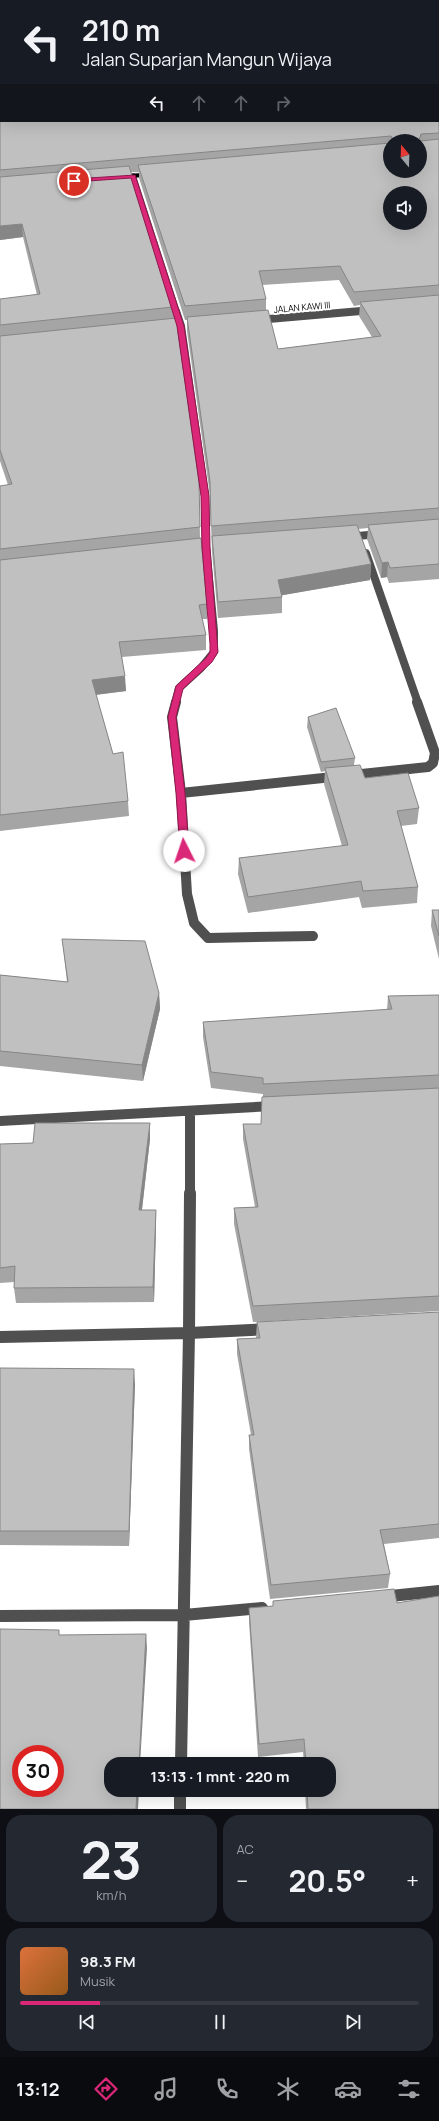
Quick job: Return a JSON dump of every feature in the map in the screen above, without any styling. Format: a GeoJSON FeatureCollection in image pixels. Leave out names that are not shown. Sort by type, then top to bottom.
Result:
{"type":"FeatureCollection","features":[{"type":"Feature","properties":{"kind":"highway"},"geometry":{"type":"LineString","coordinates":[[109,178],[164,173]]}},
{"type":"Feature","properties":{"kind":"street"},"geometry":{"type":"LineString","coordinates":[[133,176],[181,326],[205,496],[206,547],[214,631],[214,652],[201,668],[179,688],[172,717],[181,793],[187,894],[194,923],[208,938],[313,936]]}},
{"type":"Feature","properties":{"kind":"street","name":"JALAN KAWI III"},"geometry":{"type":"LineString","coordinates":[[251,320],[376,309]]}},
{"type":"Feature","properties":{"kind":"street"},"geometry":{"type":"LineString","coordinates":[[337,538],[392,533]]}},
{"type":"Feature","properties":{"kind":"street"},"geometry":{"type":"LineString","coordinates":[[181,793],[410,770],[428,767],[433,763],[435,753],[360,536]]}},
{"type":"Feature","properties":{"kind":"street"},"geometry":{"type":"LineString","coordinates":[[0,1121],[283,1106]]}},
{"type":"Feature","properties":{"kind":"street"},"geometry":{"type":"LineString","coordinates":[[181,1757],[189,1333],[190,1111]]}},
{"type":"Feature","properties":{"kind":"street"},"geometry":{"type":"LineString","coordinates":[[0,1337],[189,1333],[283,1328]]}},
{"type":"Feature","properties":{"kind":"street"},"geometry":{"type":"LineString","coordinates":[[369,1598],[439,1592]]}},
{"type":"Feature","properties":{"kind":"street"},"geometry":{"type":"LineString","coordinates":[[0,1616],[184,1615],[276,1606]]}},
{"type":"Feature","properties":{"kind":"street"},"geometry":{"type":"LineString","coordinates":[[180,1797],[180,1809]]}},
{"type":"Feature","properties":{"kind":"building"},"geometry":{"type":"Polygon","coordinates":[[[0,122],[439,122],[439,133],[383,134],[383,137],[0,170],[0,122]]]}},
{"type":"Feature","properties":{"kind":"building"},"geometry":{"type":"Polygon","coordinates":[[[439,139],[439,285],[354,292],[340,266],[259,271],[266,299],[185,306],[138,165],[383,144],[383,178],[427,178],[427,140],[439,139]]]}},
{"type":"Feature","properties":{"kind":"building"},"geometry":{"type":"Polygon","coordinates":[[[129,166],[173,307],[0,325],[0,299],[40,294],[22,224],[0,226],[0,177],[129,166]]]}},
{"type":"Feature","properties":{"kind":"building"},"geometry":{"type":"Polygon","coordinates":[[[439,295],[439,508],[211,526],[210,481],[187,317],[268,310],[278,349],[381,336],[360,302],[439,295]]]}},
{"type":"Feature","properties":{"kind":"building"},"geometry":{"type":"Polygon","coordinates":[[[176,318],[199,482],[200,527],[0,549],[0,486],[12,484],[0,450],[0,336],[176,318]]]}},
{"type":"Feature","properties":{"kind":"building"},"geometry":{"type":"Polygon","coordinates":[[[439,519],[439,564],[390,568],[388,562],[382,563],[368,525],[439,519]]]}},
{"type":"Feature","properties":{"kind":"building"},"geometry":{"type":"Polygon","coordinates":[[[357,525],[371,564],[278,580],[282,597],[218,602],[212,536],[357,525]]]}},
{"type":"Feature","properties":{"kind":"building"},"geometry":{"type":"Polygon","coordinates":[[[201,538],[207,604],[199,605],[206,635],[119,642],[125,676],[92,680],[113,754],[123,752],[128,801],[0,815],[0,560],[201,538]]]}},
{"type":"Feature","properties":{"kind":"building"},"geometry":{"type":"Polygon","coordinates":[[[336,708],[355,758],[321,762],[308,717],[336,708]]]}},
{"type":"Feature","properties":{"kind":"building"},"geometry":{"type":"Polygon","coordinates":[[[360,765],[365,778],[408,773],[419,808],[397,811],[418,887],[363,891],[361,881],[248,897],[239,858],[348,845],[325,768],[360,765]]]}},
{"type":"Feature","properties":{"kind":"building"},"geometry":{"type":"Polygon","coordinates":[[[432,910],[439,910],[439,936],[432,910]]]}},
{"type":"Feature","properties":{"kind":"building"},"geometry":{"type":"Polygon","coordinates":[[[62,939],[145,941],[159,993],[142,1065],[0,1051],[0,975],[68,982],[62,939]]]}},
{"type":"Feature","properties":{"kind":"building"},"geometry":{"type":"Polygon","coordinates":[[[439,995],[439,1075],[263,1084],[263,1078],[211,1072],[203,1022],[392,1009],[388,996],[439,995]]]}},
{"type":"Feature","properties":{"kind":"building"},"geometry":{"type":"Polygon","coordinates":[[[439,1088],[439,1296],[253,1306],[234,1208],[258,1207],[243,1124],[261,1124],[262,1097],[439,1088]]]}},
{"type":"Feature","properties":{"kind":"building"},"geometry":{"type":"Polygon","coordinates":[[[35,1123],[150,1123],[139,1210],[156,1210],[153,1287],[14,1288],[15,1266],[0,1268],[0,1144],[33,1143],[35,1123]]]}},
{"type":"Feature","properties":{"kind":"building"},"geometry":{"type":"Polygon","coordinates":[[[439,1312],[439,1524],[380,1530],[390,1574],[271,1585],[249,1435],[254,1435],[237,1339],[260,1338],[257,1322],[439,1312]]]}},
{"type":"Feature","properties":{"kind":"building"},"geometry":{"type":"Polygon","coordinates":[[[0,1368],[134,1369],[129,1531],[0,1531],[0,1368]]]}},
{"type":"Feature","properties":{"kind":"building"},"geometry":{"type":"Polygon","coordinates":[[[394,1589],[397,1603],[439,1596],[439,1809],[308,1809],[307,1797],[336,1797],[336,1757],[305,1757],[304,1739],[259,1744],[249,1608],[273,1606],[273,1601],[394,1589]]]}},
{"type":"Feature","properties":{"kind":"building"},"geometry":{"type":"Polygon","coordinates":[[[0,1629],[59,1630],[59,1635],[146,1634],[139,1757],[104,1757],[104,1797],[137,1797],[136,1809],[0,1809],[0,1629]]]}},
{"type":"Feature","properties":{"kind":"route"},"geometry":{"type":"LineString","coordinates":[[74,181],[133,176],[181,326],[205,496],[206,547],[214,631],[214,652],[209,660],[179,688],[172,717],[181,793],[184,851]]}}]}
